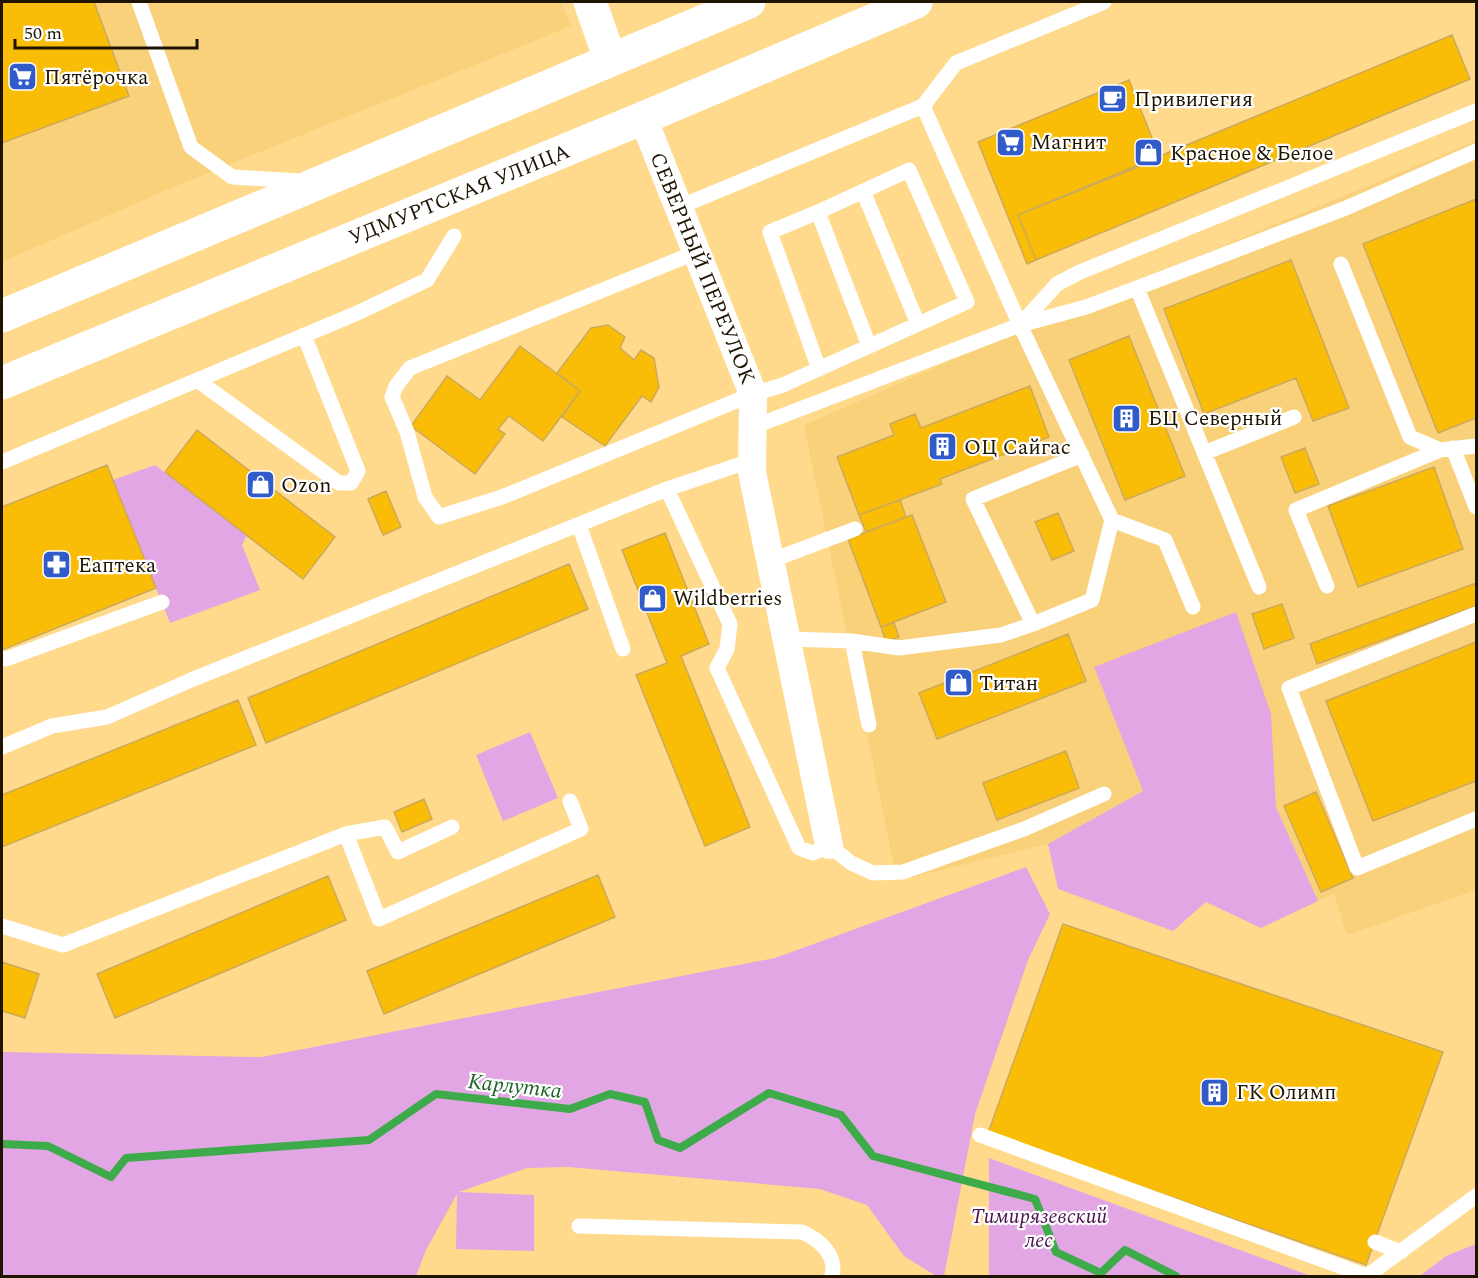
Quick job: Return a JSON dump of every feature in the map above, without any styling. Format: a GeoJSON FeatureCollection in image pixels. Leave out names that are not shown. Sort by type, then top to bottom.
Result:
{"type":"FeatureCollection","features":[{"type":"Feature","properties":{"kind":"main road"},"geometry":{"type":"LineString","coordinates":[[590,2],[610,59]]}},
{"type":"Feature","properties":{"kind":"main road"},"geometry":{"type":"LineString","coordinates":[[2,316],[749,2]]}},
{"type":"Feature","properties":{"kind":"main road","name":"УДМУРТСКАЯ УЛИЦА"},"geometry":{"type":"LineString","coordinates":[[2,383],[643,118],[916,2]]}},
{"type":"Feature","properties":{"kind":"street","name":"СЕВЕРНЫЙ ПЕРЕУЛОК"},"geometry":{"type":"LineString","coordinates":[[643,118],[753,394],[752,472],[829,845]]}},
{"type":"Feature","properties":{"kind":"lane"},"geometry":{"type":"LineString","coordinates":[[139,2],[191,147],[232,177],[319,182]]}},
{"type":"Feature","properties":{"kind":"lane"},"geometry":{"type":"LineString","coordinates":[[679,207],[923,106],[956,63],[1104,2]]}},
{"type":"Feature","properties":{"kind":"lane"},"geometry":{"type":"LineString","coordinates":[[788,639],[852,640],[900,648],[1001,635],[1092,600],[1112,520],[1020,324],[923,106]]}},
{"type":"Feature","properties":{"kind":"lane"},"geometry":{"type":"LineString","coordinates":[[1020,324],[1057,284],[1080,272],[1476,111]]}},
{"type":"Feature","properties":{"kind":"lane"},"geometry":{"type":"LineString","coordinates":[[753,427],[1020,324],[1086,307],[1137,288],[1346,208],[1476,151]]}},
{"type":"Feature","properties":{"kind":"lane"},"geometry":{"type":"LineString","coordinates":[[697,252],[410,368],[396,386],[392,397],[407,432],[425,497],[439,517],[502,497],[753,394],[783,385],[819,369],[967,302],[909,170],[770,232],[819,369]]}},
{"type":"Feature","properties":{"kind":"lane"},"geometry":{"type":"LineString","coordinates":[[863,191],[918,324]]}},
{"type":"Feature","properties":{"kind":"lane"},"geometry":{"type":"LineString","coordinates":[[818,212],[869,346]]}},
{"type":"Feature","properties":{"kind":"lane"},"geometry":{"type":"LineString","coordinates":[[2,462],[355,314],[427,280],[454,236]]}},
{"type":"Feature","properties":{"kind":"lane"},"geometry":{"type":"LineString","coordinates":[[1341,264],[1410,436],[1446,449],[1476,507]]}},
{"type":"Feature","properties":{"kind":"lane"},"geometry":{"type":"LineString","coordinates":[[1137,288],[1259,587]]}},
{"type":"Feature","properties":{"kind":"lane"},"geometry":{"type":"LineString","coordinates":[[197,380],[339,483],[351,483],[358,471],[304,335]]}},
{"type":"Feature","properties":{"kind":"lane"},"geometry":{"type":"LineString","coordinates":[[1204,453],[1294,417]]}},
{"type":"Feature","properties":{"kind":"lane"},"geometry":{"type":"LineString","coordinates":[[1327,586],[1296,510],[1446,449],[1476,446]]}},
{"type":"Feature","properties":{"kind":"lane"},"geometry":{"type":"LineString","coordinates":[[1033,624],[973,499],[1082,455]]}},
{"type":"Feature","properties":{"kind":"lane"},"geometry":{"type":"LineString","coordinates":[[2,747],[52,726],[107,717],[202,675],[667,489],[753,460]]}},
{"type":"Feature","properties":{"kind":"lane"},"geometry":{"type":"LineString","coordinates":[[667,489],[730,624],[727,649],[717,668],[800,848],[813,853],[829,845],[851,864],[873,873],[903,872],[1024,829],[1104,794]]}},
{"type":"Feature","properties":{"kind":"lane"},"geometry":{"type":"LineString","coordinates":[[1112,520],[1165,540],[1193,607]]}},
{"type":"Feature","properties":{"kind":"lane"},"geometry":{"type":"LineString","coordinates":[[579,525],[623,649]]}},
{"type":"Feature","properties":{"kind":"lane"},"geometry":{"type":"LineString","coordinates":[[770,561],[855,529]]}},
{"type":"Feature","properties":{"kind":"lane"},"geometry":{"type":"LineString","coordinates":[[2,658],[17,655],[162,602]]}},
{"type":"Feature","properties":{"kind":"lane"},"geometry":{"type":"LineString","coordinates":[[1476,614],[1289,688],[1357,868],[1476,819]]}},
{"type":"Feature","properties":{"kind":"lane"},"geometry":{"type":"LineString","coordinates":[[852,640],[869,725]]}},
{"type":"Feature","properties":{"kind":"lane"},"geometry":{"type":"LineString","coordinates":[[346,834],[379,919],[581,829],[570,801]]}},
{"type":"Feature","properties":{"kind":"lane"},"geometry":{"type":"LineString","coordinates":[[2,926],[63,945],[346,834],[386,827],[398,852],[452,827]]}},
{"type":"Feature","properties":{"kind":"lane"},"geometry":{"type":"LineString","coordinates":[[980,1135],[1367,1276],[1476,1196]]}},
{"type":"Feature","properties":{"kind":"lane"},"geometry":{"type":"LineString","coordinates":[[579,1226],[802,1232],[813,1237],[831,1255],[832,1276]]}},
{"type":"Feature","properties":{"kind":"lane"},"geometry":{"type":"LineString","coordinates":[[1375,1242],[1401,1252]]}},
{"type":"Feature","properties":{"kind":"shaded area"},"geometry":{"type":"Polygon","coordinates":[[[2,2],[561,2],[571,26],[176,186],[2,262],[2,2]]]}},
{"type":"Feature","properties":{"kind":"shaded area"},"geometry":{"type":"Polygon","coordinates":[[[1476,141],[1476,890],[1347,935],[1334,894],[1318,901],[1276,807],[1271,714],[1094,667],[1143,791],[1048,844],[897,881],[804,425],[1037,323],[1476,141]]]}},
{"type":"Feature","properties":{"kind":"green space"},"geometry":{"type":"Polygon","coordinates":[[[155,465],[247,535],[242,545],[260,590],[170,623],[113,480],[155,465]]]}},
{"type":"Feature","properties":{"kind":"green space"},"geometry":{"type":"Polygon","coordinates":[[[1236,612],[1271,714],[1276,807],[1318,901],[1261,928],[1206,902],[1173,931],[1058,889],[1048,844],[1143,791],[1094,667],[1236,612]]]}},
{"type":"Feature","properties":{"kind":"green space"},"geometry":{"type":"Polygon","coordinates":[[[530,732],[558,798],[503,821],[476,755],[530,732]]]}},
{"type":"Feature","properties":{"kind":"green space"},"geometry":{"type":"Polygon","coordinates":[[[1026,867],[1050,914],[1028,960],[975,1114],[944,1276],[936,1276],[904,1256],[867,1205],[820,1189],[568,1167],[527,1168],[459,1192],[534,1195],[534,1251],[456,1249],[457,1194],[426,1250],[416,1276],[2,1276],[2,1052],[262,1057],[775,958],[1026,867]]]}},
{"type":"Feature","properties":{"kind":"green space","name":"Тимирязевский лес"},"geometry":{"type":"Polygon","coordinates":[[[989,1158],[1311,1276],[989,1276],[989,1158]]]}},
{"type":"Feature","properties":{"kind":"green space"},"geometry":{"type":"Polygon","coordinates":[[[1476,1244],[1476,1276],[1420,1276],[1446,1256],[1476,1244]]]}},
{"type":"Feature","properties":{"kind":"building"},"geometry":{"type":"Polygon","coordinates":[[[2,2],[94,2],[129,96],[2,143],[2,2]]]}},
{"type":"Feature","properties":{"kind":"building"},"geometry":{"type":"Polygon","coordinates":[[[1452,35],[1470,79],[1036,260],[1018,215],[1452,35]]]}},
{"type":"Feature","properties":{"kind":"building"},"geometry":{"type":"Polygon","coordinates":[[[1129,80],[1160,158],[1018,215],[1036,260],[1027,264],[978,142],[1129,80]]]}},
{"type":"Feature","properties":{"kind":"building"},"geometry":{"type":"Polygon","coordinates":[[[1476,199],[1476,418],[1438,433],[1363,244],[1476,199]]]}},
{"type":"Feature","properties":{"kind":"building"},"geometry":{"type":"Polygon","coordinates":[[[1291,260],[1349,408],[1313,421],[1296,378],[1204,414],[1164,309],[1291,260]]]}},
{"type":"Feature","properties":{"kind":"building"},"geometry":{"type":"Polygon","coordinates":[[[608,325],[625,337],[620,348],[634,360],[641,350],[654,358],[659,387],[651,402],[642,396],[605,446],[562,417],[580,391],[557,373],[591,328],[608,325]]]}},
{"type":"Feature","properties":{"kind":"building","name":"БЦ Северный"},"geometry":{"type":"Polygon","coordinates":[[[1129,336],[1185,476],[1125,500],[1069,360],[1129,336]]]}},
{"type":"Feature","properties":{"kind":"building"},"geometry":{"type":"Polygon","coordinates":[[[520,346],[580,391],[543,441],[509,416],[498,429],[505,434],[475,474],[411,426],[447,376],[480,400],[520,346]]]}},
{"type":"Feature","properties":{"kind":"building","name":"ОЦ Сайгас"},"geometry":{"type":"Polygon","coordinates":[[[1030,386],[1049,437],[940,479],[942,484],[859,515],[837,457],[894,435],[890,424],[915,414],[921,428],[1030,386]]]}},
{"type":"Feature","properties":{"kind":"building"},"geometry":{"type":"Polygon","coordinates":[[[197,430],[335,537],[303,579],[165,472],[197,430]]]}},
{"type":"Feature","properties":{"kind":"building"},"geometry":{"type":"Polygon","coordinates":[[[1305,448],[1319,484],[1295,493],[1281,457],[1305,448]]]}},
{"type":"Feature","properties":{"kind":"building"},"geometry":{"type":"Polygon","coordinates":[[[107,465],[156,588],[2,650],[2,507],[107,465]]]}},
{"type":"Feature","properties":{"kind":"building"},"geometry":{"type":"Polygon","coordinates":[[[1434,467],[1463,549],[1358,587],[1328,506],[1434,467]]]}},
{"type":"Feature","properties":{"kind":"building"},"geometry":{"type":"Polygon","coordinates":[[[386,491],[401,527],[383,535],[368,499],[386,491]]]}},
{"type":"Feature","properties":{"kind":"building"},"geometry":{"type":"Polygon","coordinates":[[[900,500],[906,517],[866,532],[859,515],[900,500]]]}},
{"type":"Feature","properties":{"kind":"building"},"geometry":{"type":"Polygon","coordinates":[[[1058,513],[1074,551],[1052,560],[1035,522],[1058,513]]]}},
{"type":"Feature","properties":{"kind":"building"},"geometry":{"type":"Polygon","coordinates":[[[912,515],[946,602],[881,627],[848,539],[912,515]]]}},
{"type":"Feature","properties":{"kind":"building"},"geometry":{"type":"Polygon","coordinates":[[[665,533],[709,644],[681,656],[750,827],[705,846],[636,675],[667,663],[622,550],[665,533]]]}},
{"type":"Feature","properties":{"kind":"building"},"geometry":{"type":"Polygon","coordinates":[[[569,564],[588,609],[266,743],[248,698],[569,564]]]}},
{"type":"Feature","properties":{"kind":"building"},"geometry":{"type":"Polygon","coordinates":[[[1476,583],[1476,606],[1317,664],[1310,644],[1476,583]]]}},
{"type":"Feature","properties":{"kind":"building"},"geometry":{"type":"Polygon","coordinates":[[[1282,604],[1294,638],[1264,649],[1252,614],[1282,604]]]}},
{"type":"Feature","properties":{"kind":"building"},"geometry":{"type":"Polygon","coordinates":[[[894,623],[899,637],[886,641],[881,627],[894,623]]]}},
{"type":"Feature","properties":{"kind":"building"},"geometry":{"type":"Polygon","coordinates":[[[1068,634],[1086,681],[937,739],[919,693],[1068,634]]]}},
{"type":"Feature","properties":{"kind":"building"},"geometry":{"type":"Polygon","coordinates":[[[1476,642],[1476,781],[1373,821],[1326,701],[1476,642]]]}},
{"type":"Feature","properties":{"kind":"building"},"geometry":{"type":"Polygon","coordinates":[[[238,700],[256,745],[2,847],[2,795],[238,700]]]}},
{"type":"Feature","properties":{"kind":"building"},"geometry":{"type":"Polygon","coordinates":[[[1066,751],[1079,788],[997,820],[983,783],[1066,751]]]}},
{"type":"Feature","properties":{"kind":"building"},"geometry":{"type":"Polygon","coordinates":[[[1316,792],[1353,878],[1321,892],[1284,806],[1316,792]]]}},
{"type":"Feature","properties":{"kind":"building"},"geometry":{"type":"Polygon","coordinates":[[[424,799],[432,819],[402,832],[394,812],[424,799]]]}},
{"type":"Feature","properties":{"kind":"building"},"geometry":{"type":"Polygon","coordinates":[[[598,875],[615,917],[384,1014],[367,971],[598,875]]]}},
{"type":"Feature","properties":{"kind":"building"},"geometry":{"type":"Polygon","coordinates":[[[328,876],[346,920],[115,1018],[97,974],[328,876]]]}},
{"type":"Feature","properties":{"kind":"building","name":"ГК Олимп"},"geometry":{"type":"Polygon","coordinates":[[[1063,924],[1443,1052],[1366,1265],[988,1133],[1063,924]]]}},
{"type":"Feature","properties":{"kind":"building"},"geometry":{"type":"Polygon","coordinates":[[[2,962],[39,974],[25,1018],[2,1011],[2,962]]]}},
{"type":"Feature","properties":{"kind":"waterway","name":"Карлутка"},"geometry":{"type":"LineString","coordinates":[[2,1144],[48,1146],[111,1177],[126,1158],[369,1140],[436,1094],[570,1109],[610,1094],[645,1102],[658,1140],[680,1148],[769,1093],[841,1115],[873,1156],[1035,1199],[1056,1252],[1101,1273],[1125,1250],[1176,1276]]}},
{"type":"Feature","properties":{"kind":"place","name":"Пятёрочка"},"geometry":{"type":"Point","coordinates":[23,77]}},
{"type":"Feature","properties":{"kind":"place","name":"Привилегия"},"geometry":{"type":"Point","coordinates":[1113,99]}},
{"type":"Feature","properties":{"kind":"place","name":"Магнит"},"geometry":{"type":"Point","coordinates":[1010,142]}},
{"type":"Feature","properties":{"kind":"place","name":"Красное & Белое"},"geometry":{"type":"Point","coordinates":[1149,153]}},
{"type":"Feature","properties":{"kind":"place","name":"БЦ Северный"},"geometry":{"type":"Point","coordinates":[1127,418]}},
{"type":"Feature","properties":{"kind":"place","name":"ОЦ Сайгас"},"geometry":{"type":"Point","coordinates":[943,447]}},
{"type":"Feature","properties":{"kind":"place","name":"Ozon"},"geometry":{"type":"Point","coordinates":[260,485]}},
{"type":"Feature","properties":{"kind":"place","name":"Еаптека"},"geometry":{"type":"Point","coordinates":[57,565]}},
{"type":"Feature","properties":{"kind":"place","name":"Wildberries"},"geometry":{"type":"Point","coordinates":[652,598]}},
{"type":"Feature","properties":{"kind":"place","name":"Титан"},"geometry":{"type":"Point","coordinates":[958,683]}},
{"type":"Feature","properties":{"kind":"place","name":"ГК Олимп"},"geometry":{"type":"Point","coordinates":[1215,1092]}}]}
